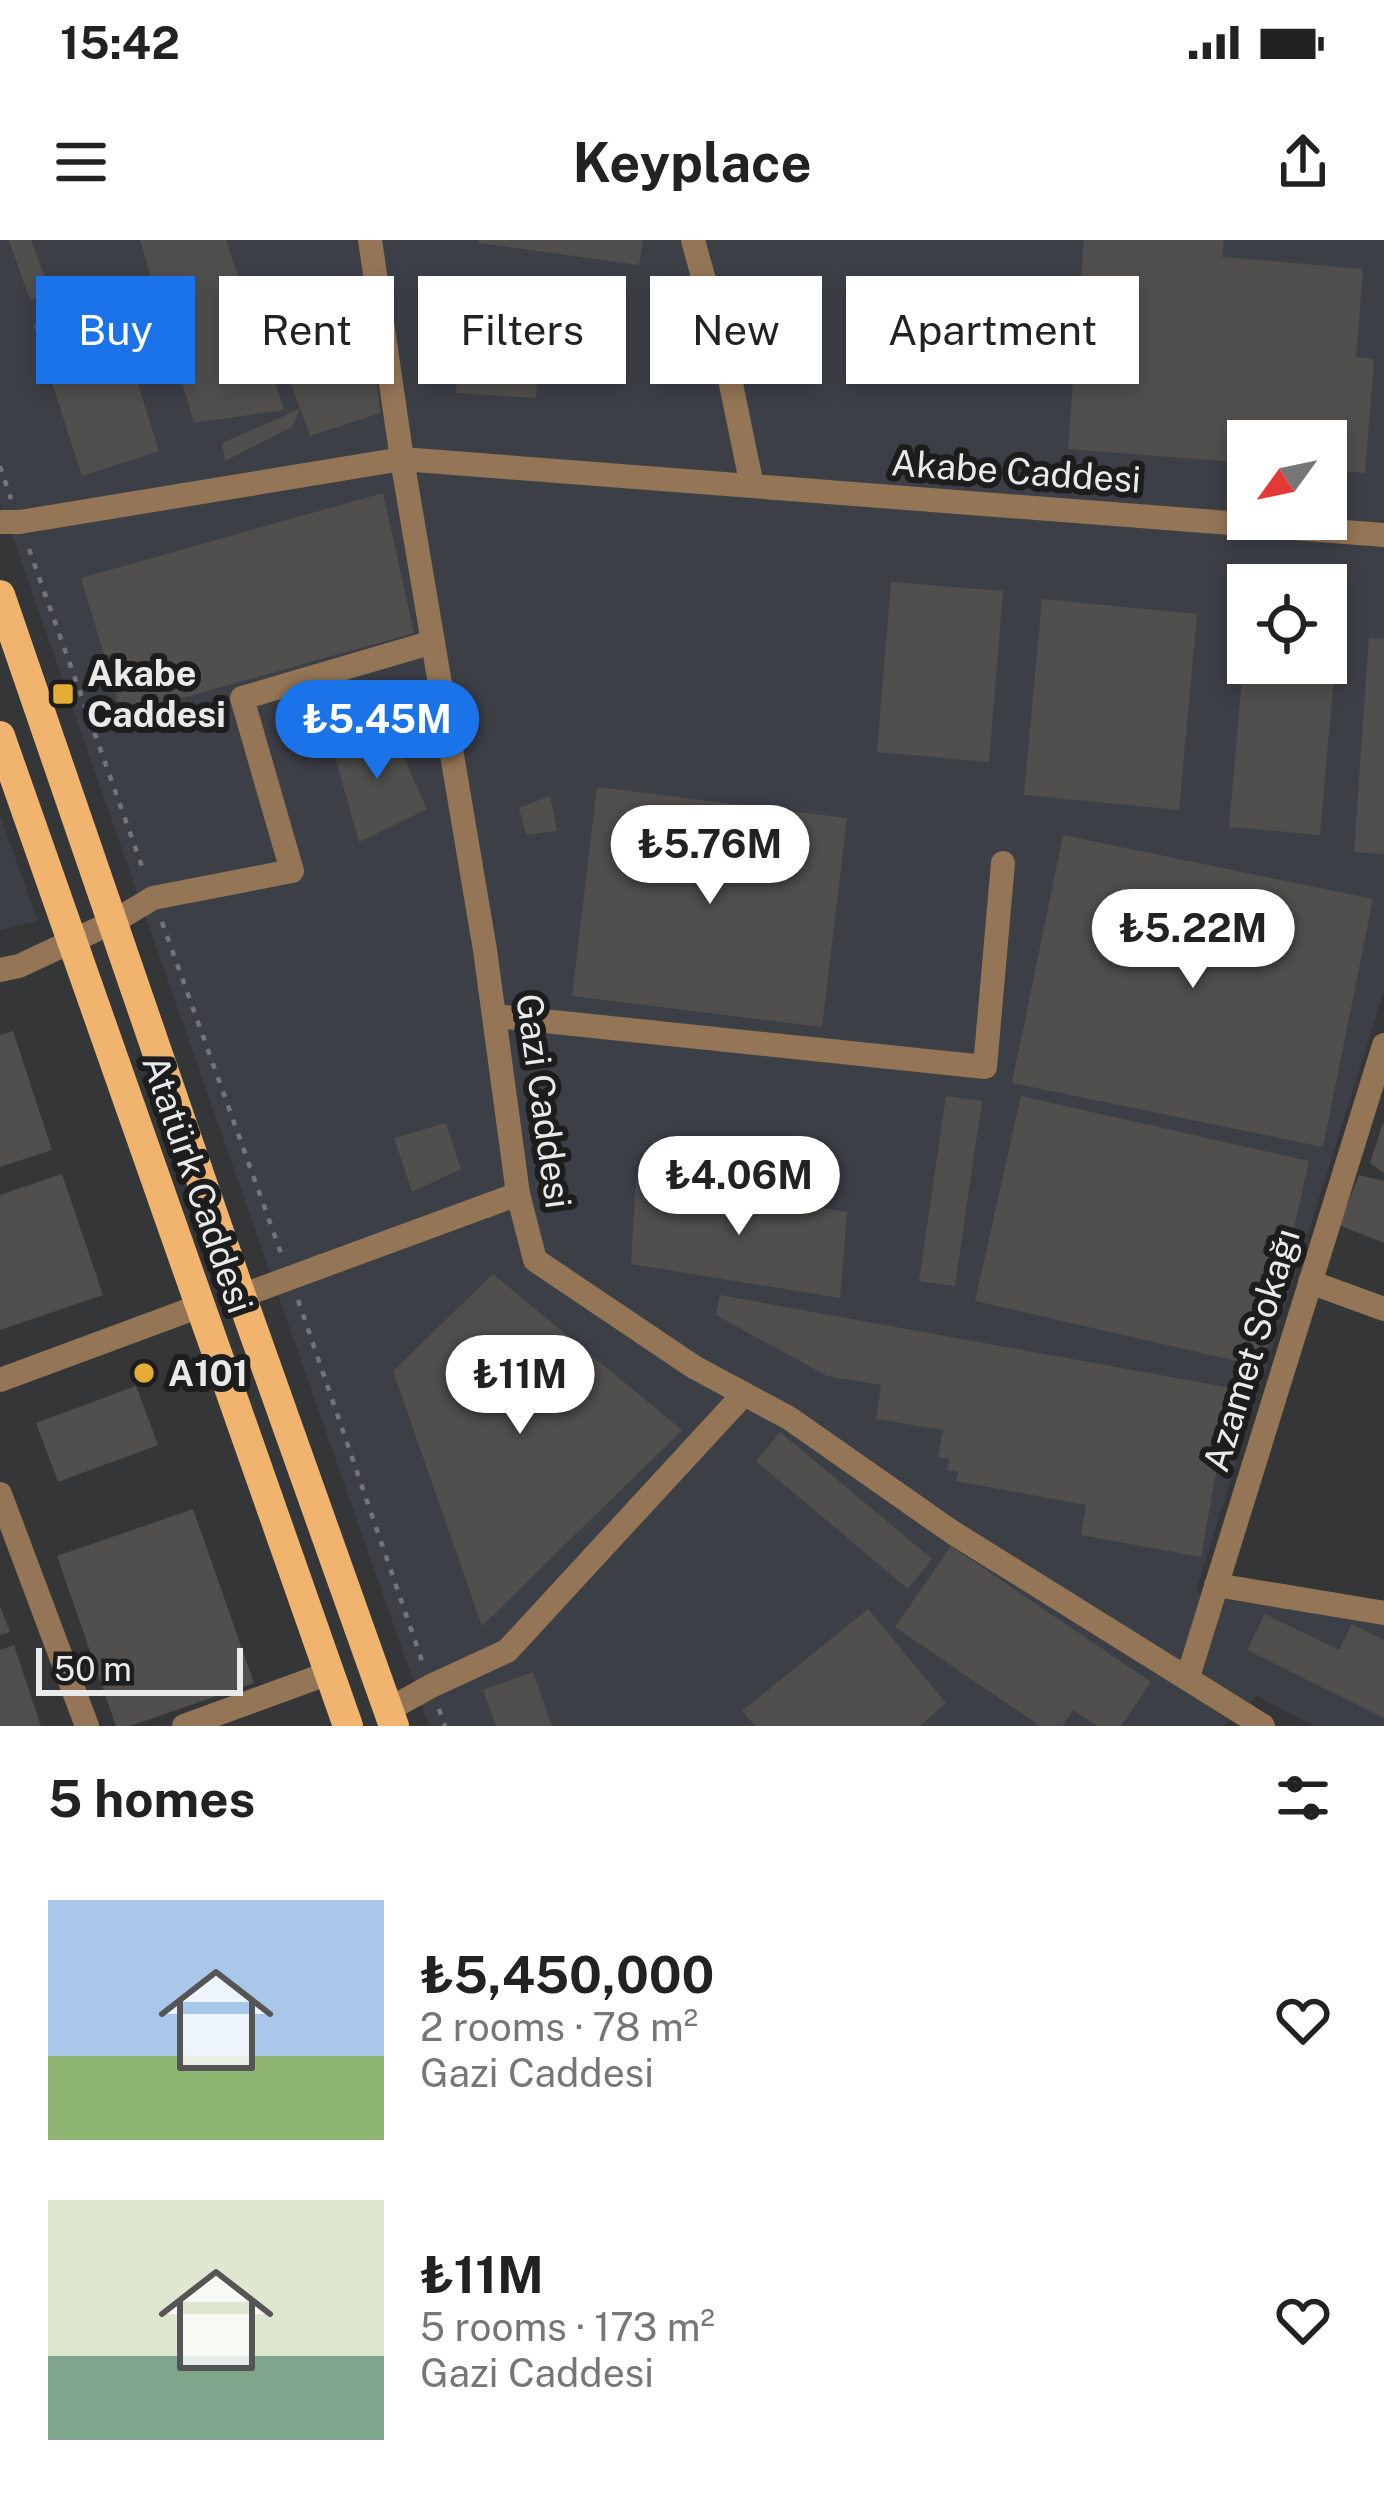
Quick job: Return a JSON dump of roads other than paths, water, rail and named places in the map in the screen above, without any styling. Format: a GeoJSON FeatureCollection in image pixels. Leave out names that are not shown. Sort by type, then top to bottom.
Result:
{"type":"FeatureCollection","features":[{"type":"Feature","properties":{"kind":"main road"},"geometry":{"type":"LineString","coordinates":[[0,595],[391,1718]]}},
{"type":"Feature","properties":{"kind":"main road","name":"Atatürk Caddesi"},"geometry":{"type":"LineString","coordinates":[[0,736],[348,1726]]}},
{"type":"Feature","properties":{"kind":"street","name":"Gazi Caddesi"},"geometry":{"type":"LineString","coordinates":[[370,240],[496,1016],[518,1194],[535,1260],[694,1367],[789,1418],[952,1532],[1264,1726]]}},
{"type":"Feature","properties":{"kind":"street"},"geometry":{"type":"LineString","coordinates":[[693,240],[726,360],[752,487]]}},
{"type":"Feature","properties":{"kind":"street","name":"Akabe Caddesi"},"geometry":{"type":"LineString","coordinates":[[10,522],[402,459],[1384,536]]}},
{"type":"Feature","properties":{"kind":"street"},"geometry":{"type":"LineString","coordinates":[[0,970],[19,966],[113,922],[153,898],[292,871],[242,698],[433,642]]}},
{"type":"Feature","properties":{"kind":"street"},"geometry":{"type":"LineString","coordinates":[[496,1016],[985,1067],[1004,863]]}},
{"type":"Feature","properties":{"kind":"street","name":"Azamet Sokağı"},"geometry":{"type":"LineString","coordinates":[[1188,1677],[1384,1045]]}},
{"type":"Feature","properties":{"kind":"street"},"geometry":{"type":"LineString","coordinates":[[241,1296],[518,1194]]}},
{"type":"Feature","properties":{"kind":"street"},"geometry":{"type":"LineString","coordinates":[[1310,1282],[1384,1309]]}},
{"type":"Feature","properties":{"kind":"street"},"geometry":{"type":"LineString","coordinates":[[0,1380],[200,1306]]}},
{"type":"Feature","properties":{"kind":"street"},"geometry":{"type":"LineString","coordinates":[[391,1718],[431,1686],[507,1651],[744,1394]]}},
{"type":"Feature","properties":{"kind":"street"},"geometry":{"type":"LineString","coordinates":[[0,1494],[87,1726]]}},
{"type":"Feature","properties":{"kind":"street"},"geometry":{"type":"LineString","coordinates":[[1216,1585],[1384,1613]]}},
{"type":"Feature","properties":{"kind":"street"},"geometry":{"type":"LineString","coordinates":[[184,1726],[329,1673]]}},
{"type":"Feature","properties":{"kind":"place","name":"Akabe Caddesi"},"geometry":{"type":"Point","coordinates":[63,694]}},
{"type":"Feature","properties":{"kind":"place","name":"A101"},"geometry":{"type":"Point","coordinates":[144,1373]}}]}
